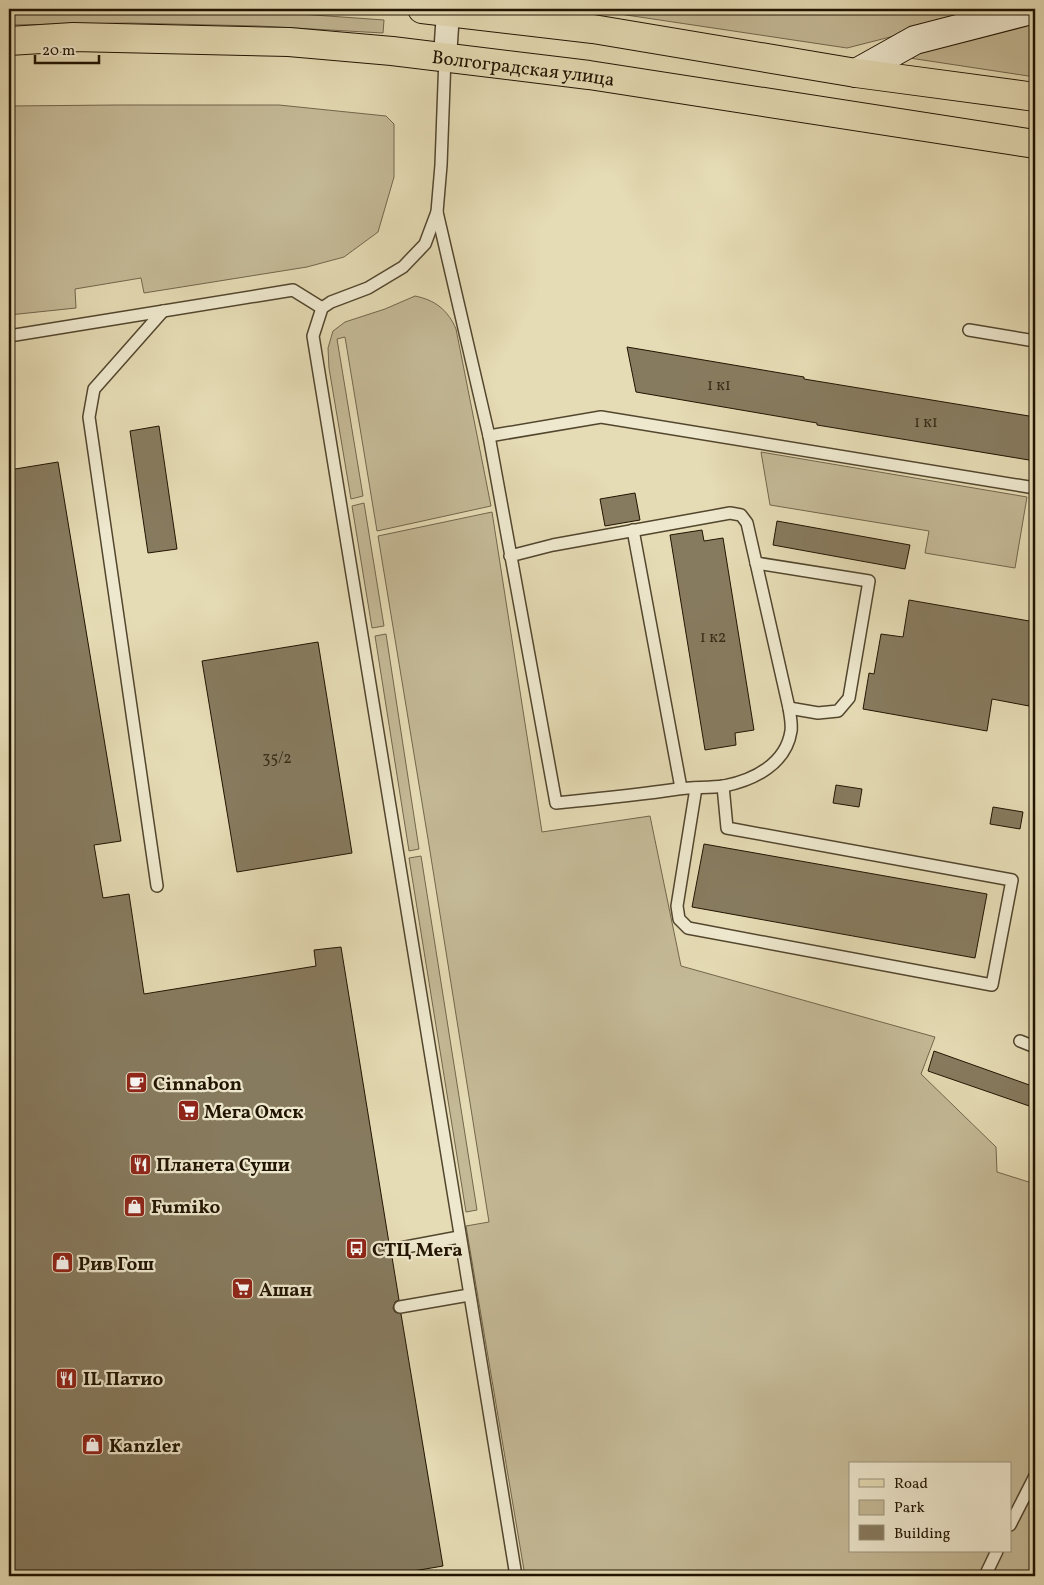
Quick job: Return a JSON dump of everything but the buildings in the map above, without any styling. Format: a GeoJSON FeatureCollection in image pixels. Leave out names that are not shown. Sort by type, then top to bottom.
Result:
{"type":"FeatureCollection","features":[{"type":"Feature","properties":{"kind":"main road"},"geometry":{"type":"LineString","coordinates":[[856,73],[915,40],[1035,9]]}},
{"type":"Feature","properties":{"kind":"main road"},"geometry":{"type":"LineString","coordinates":[[435,10],[593,29],[856,73],[1035,97]]}},
{"type":"Feature","properties":{"kind":"main road","name":"Волгоградская улица"},"geometry":{"type":"LineString","coordinates":[[9,41],[73,38],[289,42],[445,57],[598,76],[1035,144]]}},
{"type":"Feature","properties":{"kind":"street"},"geometry":{"type":"LineString","coordinates":[[435,10],[445,57]]}},
{"type":"Feature","properties":{"kind":"lane"},"geometry":{"type":"LineString","coordinates":[[445,57],[441,165],[437,212],[424,244],[403,267],[368,288],[331,302],[322,308],[313,336],[516,1576]]}},
{"type":"Feature","properties":{"kind":"lane"},"geometry":{"type":"LineString","coordinates":[[437,212],[488,436],[510,556],[556,803],[627,796],[681,788],[723,786],[743,781],[768,769],[783,753],[791,730],[789,708],[747,524],[741,515],[730,513],[633,530],[553,545],[510,556]]}},
{"type":"Feature","properties":{"kind":"lane"},"geometry":{"type":"LineString","coordinates":[[9,336],[293,290],[322,308]]}},
{"type":"Feature","properties":{"kind":"lane"},"geometry":{"type":"LineString","coordinates":[[157,886],[89,417],[94,389],[163,311]]}},
{"type":"Feature","properties":{"kind":"lane"},"geometry":{"type":"LineString","coordinates":[[969,330],[1035,341]]}},
{"type":"Feature","properties":{"kind":"lane"},"geometry":{"type":"LineString","coordinates":[[488,436],[601,417],[1035,488]]}},
{"type":"Feature","properties":{"kind":"lane"},"geometry":{"type":"LineString","coordinates":[[633,530],[681,788]]}},
{"type":"Feature","properties":{"kind":"lane"},"geometry":{"type":"LineString","coordinates":[[756,563],[870,581],[849,698],[838,711],[818,713],[789,708]]}},
{"type":"Feature","properties":{"kind":"lane"},"geometry":{"type":"LineString","coordinates":[[696,788],[677,906],[680,919],[688,928],[992,985],[1012,880],[727,828],[723,786]]}},
{"type":"Feature","properties":{"kind":"lane"},"geometry":{"type":"LineString","coordinates":[[1020,1042],[1035,1047]]}},
{"type":"Feature","properties":{"kind":"lane"},"geometry":{"type":"LineString","coordinates":[[390,1250],[459,1237]]}},
{"type":"Feature","properties":{"kind":"lane"},"geometry":{"type":"LineString","coordinates":[[400,1307],[469,1295]]}},
{"type":"Feature","properties":{"kind":"lane"},"geometry":{"type":"LineString","coordinates":[[1012,1521],[1035,1476]]}},
{"type":"Feature","properties":{"kind":"lane"},"geometry":{"type":"LineString","coordinates":[[985,1576],[997,1552]]}},
{"type":"Feature","properties":{"kind":"green space"},"geometry":{"type":"Polygon","coordinates":[[[586,9],[1000,9],[847,48],[586,9]]]}},
{"type":"Feature","properties":{"kind":"green space"},"geometry":{"type":"Polygon","coordinates":[[[9,10],[258,11],[384,20],[383,33],[259,26],[128,23],[9,25],[9,10]]]}},
{"type":"Feature","properties":{"kind":"green space"},"geometry":{"type":"Polygon","coordinates":[[[1035,23],[1035,77],[903,57],[1035,23]]]}},
{"type":"Feature","properties":{"kind":"green space"},"geometry":{"type":"Polygon","coordinates":[[[279,105],[386,116],[394,124],[394,177],[378,232],[344,257],[307,267],[144,293],[141,278],[75,289],[76,308],[9,315],[9,106],[279,105]]]}},
{"type":"Feature","properties":{"kind":"green space"},"geometry":{"type":"Polygon","coordinates":[[[415,296],[435,303],[445,311],[456,329],[491,506],[377,531],[345,337],[337,339],[363,496],[351,499],[329,368],[328,348],[333,331],[345,322],[385,309],[415,296]]]}},
{"type":"Feature","properties":{"kind":"green space"},"geometry":{"type":"Polygon","coordinates":[[[761,452],[1027,497],[1015,568],[925,553],[929,531],[770,505],[761,452]]]}},
{"type":"Feature","properties":{"kind":"green space"},"geometry":{"type":"Polygon","coordinates":[[[364,503],[384,626],[372,628],[352,506],[364,503]]]}},
{"type":"Feature","properties":{"kind":"green space"},"geometry":{"type":"Polygon","coordinates":[[[492,512],[542,832],[650,816],[681,966],[935,1037],[921,1074],[996,1147],[997,1172],[1035,1184],[1035,1576],[525,1576],[466,1226],[489,1222],[378,536],[492,512]]]}},
{"type":"Feature","properties":{"kind":"green space"},"geometry":{"type":"Polygon","coordinates":[[[386,634],[419,849],[409,851],[375,636],[386,634]]]}},
{"type":"Feature","properties":{"kind":"green space"},"geometry":{"type":"Polygon","coordinates":[[[421,856],[477,1210],[466,1212],[409,858],[421,856]]]}},
{"type":"Feature","properties":{"kind":"place","name":"Cinnabon"},"geometry":{"type":"Point","coordinates":[137,1083]}},
{"type":"Feature","properties":{"kind":"place","name":"Мега Омск"},"geometry":{"type":"Point","coordinates":[188,1111]}},
{"type":"Feature","properties":{"kind":"place","name":"Планета Суши"},"geometry":{"type":"Point","coordinates":[140,1164]}},
{"type":"Feature","properties":{"kind":"place","name":"Fumiko"},"geometry":{"type":"Point","coordinates":[135,1206]}},
{"type":"Feature","properties":{"kind":"place","name":"СТЦ Мега"},"geometry":{"type":"Point","coordinates":[356,1249]}},
{"type":"Feature","properties":{"kind":"place","name":"Рив Гош"},"geometry":{"type":"Point","coordinates":[62,1263]}},
{"type":"Feature","properties":{"kind":"place","name":"Ашан"},"geometry":{"type":"Point","coordinates":[243,1289]}},
{"type":"Feature","properties":{"kind":"place","name":"IL Патио"},"geometry":{"type":"Point","coordinates":[67,1378]}},
{"type":"Feature","properties":{"kind":"place","name":"Kanzler"},"geometry":{"type":"Point","coordinates":[93,1445]}}]}
